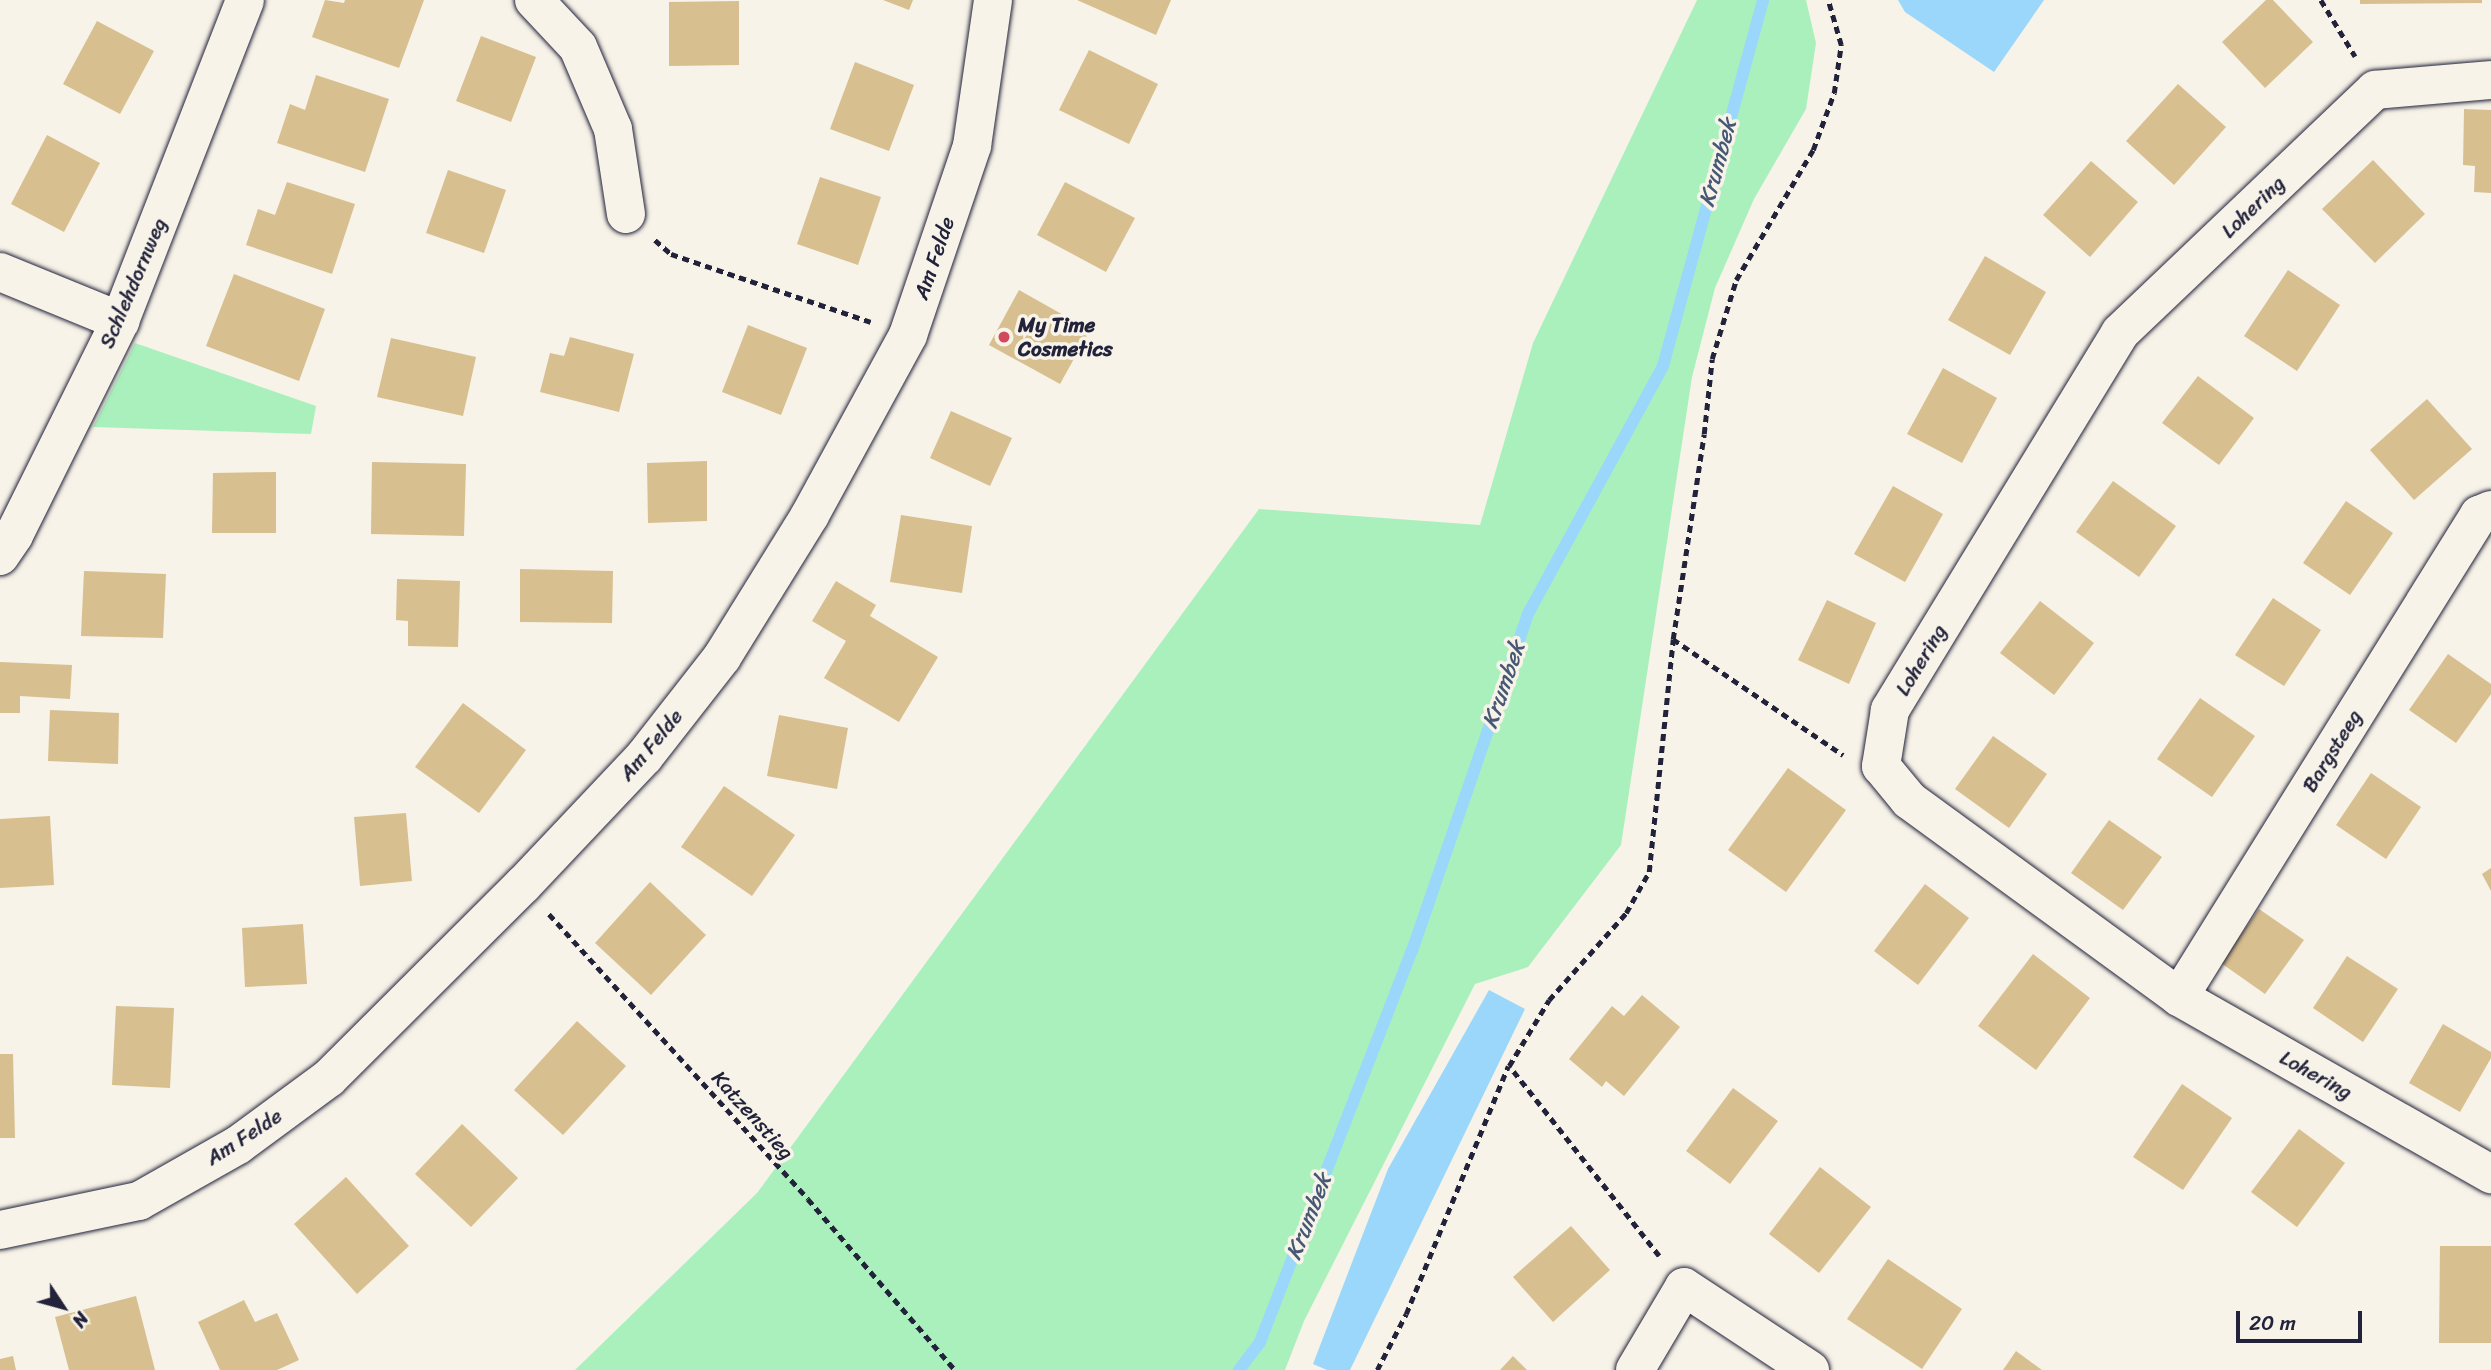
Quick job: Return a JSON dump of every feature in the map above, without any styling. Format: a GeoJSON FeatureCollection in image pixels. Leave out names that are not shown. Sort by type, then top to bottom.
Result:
{"type":"FeatureCollection","features":[{"type":"Feature","properties":{"kind":"street","name":"Schlehdornweg"},"geometry":{"type":"LineString","coordinates":[[0,555],[14,535],[120,321],[245,0]]}},
{"type":"Feature","properties":{"kind":"street"},"geometry":{"type":"LineString","coordinates":[[534,0],[578,47],[613,129],[625,214]]}},
{"type":"Feature","properties":{"kind":"street","name":"Am Felde"},"geometry":{"type":"LineString","coordinates":[[0,1230],[139,1201],[238,1144],[329,1078],[523,885],[644,757],[723,657],[810,515],[908,335],[972,146],[993,0]]}},
{"type":"Feature","properties":{"kind":"street"},"geometry":{"type":"LineString","coordinates":[[2375,90],[2491,80]]}},
{"type":"Feature","properties":{"kind":"street","name":"Lohering"},"geometry":{"type":"LineString","coordinates":[[2375,90],[2120,333],[1890,710],[1881,766],[1909,800],[2179,998],[2491,1174]]}},
{"type":"Feature","properties":{"kind":"street"},"geometry":{"type":"LineString","coordinates":[[0,272],[120,321]]}},
{"type":"Feature","properties":{"kind":"street","name":"Bargsteeg"},"geometry":{"type":"LineString","coordinates":[[2179,998],[2479,516],[2491,510]]}},
{"type":"Feature","properties":{"kind":"street"},"geometry":{"type":"LineString","coordinates":[[1635,1370],[1684,1287],[1810,1370]]}},
{"type":"Feature","properties":{"kind":"path"},"geometry":{"type":"LineString","coordinates":[[1377,1370],[1406,1314],[1508,1066],[1549,1000],[1626,913],[1649,872],[1673,639],[1704,434],[1712,359],[1736,281],[1813,150],[1834,93],[1841,45],[1828,0]]}},
{"type":"Feature","properties":{"kind":"path"},"geometry":{"type":"LineString","coordinates":[[2321,0],[2375,90]]}},
{"type":"Feature","properties":{"kind":"path"},"geometry":{"type":"LineString","coordinates":[[625,214],[671,254],[908,335]]}},
{"type":"Feature","properties":{"kind":"path"},"geometry":{"type":"LineString","coordinates":[[1673,639],[1848,759],[1881,766]]}},
{"type":"Feature","properties":{"kind":"path","name":"Katzenstieg"},"geometry":{"type":"LineString","coordinates":[[523,885],[808,1199],[954,1370]]}},
{"type":"Feature","properties":{"kind":"path"},"geometry":{"type":"LineString","coordinates":[[1508,1066],[1684,1287]]}},
{"type":"Feature","properties":{"kind":"green space"},"geometry":{"type":"Polygon","coordinates":[[[1697,0],[1806,0],[1816,43],[1806,109],[1754,199],[1715,288],[1692,377],[1621,845],[1528,967],[1475,984],[1304,1321],[1285,1370],[575,1370],[757,1193],[1259,509],[1480,525],[1533,343],[1697,0]]]}},
{"type":"Feature","properties":{"kind":"green space"},"geometry":{"type":"Polygon","coordinates":[[[135,343],[316,406],[311,434],[93,427],[135,343]]]}},
{"type":"Feature","properties":{"kind":"water"},"geometry":{"type":"Polygon","coordinates":[[[1898,0],[2044,0],[1994,72],[1905,12],[1898,0]]]}},
{"type":"Feature","properties":{"kind":"water"},"geometry":{"type":"Polygon","coordinates":[[[1489,990],[1525,1009],[1350,1370],[1327,1370],[1313,1364],[1388,1169],[1489,990]]]}},
{"type":"Feature","properties":{"kind":"building"},"geometry":{"type":"Polygon","coordinates":[[[325,0],[344,3],[345,0],[424,0],[399,68],[312,37],[325,0]]]}},
{"type":"Feature","properties":{"kind":"building"},"geometry":{"type":"Polygon","coordinates":[[[883,0],[913,0],[909,10],[883,0]]]}},
{"type":"Feature","properties":{"kind":"building"},"geometry":{"type":"Polygon","coordinates":[[[1077,0],[1171,0],[1156,35],[1077,0]]]}},
{"type":"Feature","properties":{"kind":"building"},"geometry":{"type":"Polygon","coordinates":[[[2266,0],[2273,0],[2313,42],[2265,88],[2222,42],[2266,0]]]}},
{"type":"Feature","properties":{"kind":"building"},"geometry":{"type":"Polygon","coordinates":[[[2360,0],[2482,0],[2482,3],[2360,4],[2360,0]]]}},
{"type":"Feature","properties":{"kind":"building"},"geometry":{"type":"Polygon","coordinates":[[[739,1],[739,65],[669,66],[669,2],[739,1]]]}},
{"type":"Feature","properties":{"kind":"building"},"geometry":{"type":"Polygon","coordinates":[[[97,21],[154,51],[120,114],[63,84],[97,21]]]}},
{"type":"Feature","properties":{"kind":"building"},"geometry":{"type":"Polygon","coordinates":[[[481,36],[536,57],[511,122],[456,101],[481,36]]]}},
{"type":"Feature","properties":{"kind":"building"},"geometry":{"type":"Polygon","coordinates":[[[1089,50],[1158,84],[1129,144],[1059,110],[1089,50]]]}},
{"type":"Feature","properties":{"kind":"building"},"geometry":{"type":"Polygon","coordinates":[[[855,62],[914,85],[889,151],[830,129],[855,62]]]}},
{"type":"Feature","properties":{"kind":"building"},"geometry":{"type":"Polygon","coordinates":[[[316,75],[389,99],[365,172],[277,143],[290,104],[305,110],[316,75]]]}},
{"type":"Feature","properties":{"kind":"building"},"geometry":{"type":"Polygon","coordinates":[[[2178,84],[2226,127],[2174,185],[2126,141],[2178,84]]]}},
{"type":"Feature","properties":{"kind":"building"},"geometry":{"type":"Polygon","coordinates":[[[2464,109],[2491,110],[2491,193],[2474,192],[2475,166],[2463,165],[2464,109]]]}},
{"type":"Feature","properties":{"kind":"building"},"geometry":{"type":"Polygon","coordinates":[[[47,135],[100,163],[64,232],[11,204],[47,135]]]}},
{"type":"Feature","properties":{"kind":"building"},"geometry":{"type":"Polygon","coordinates":[[[2373,160],[2425,214],[2375,263],[2322,209],[2373,160]]]}},
{"type":"Feature","properties":{"kind":"building"},"geometry":{"type":"Polygon","coordinates":[[[2091,161],[2138,202],[2090,257],[2043,215],[2091,161]]]}},
{"type":"Feature","properties":{"kind":"building"},"geometry":{"type":"Polygon","coordinates":[[[448,170],[506,190],[484,253],[426,233],[448,170]]]}},
{"type":"Feature","properties":{"kind":"building"},"geometry":{"type":"Polygon","coordinates":[[[820,177],[881,197],[858,265],[797,244],[820,177]]]}},
{"type":"Feature","properties":{"kind":"building"},"geometry":{"type":"Polygon","coordinates":[[[287,182],[355,204],[332,274],[246,245],[258,209],[275,215],[287,182]]]}},
{"type":"Feature","properties":{"kind":"building"},"geometry":{"type":"Polygon","coordinates":[[[1065,182],[1135,218],[1106,272],[1037,235],[1065,182]]]}},
{"type":"Feature","properties":{"kind":"building"},"geometry":{"type":"Polygon","coordinates":[[[1985,256],[2046,292],[2010,355],[1948,320],[1985,256]]]}},
{"type":"Feature","properties":{"kind":"building"},"geometry":{"type":"Polygon","coordinates":[[[2288,270],[2340,305],[2297,371],[2244,336],[2288,270]]]}},
{"type":"Feature","properties":{"kind":"building"},"geometry":{"type":"Polygon","coordinates":[[[234,274],[325,309],[299,381],[206,346],[234,274]]]}},
{"type":"Feature","properties":{"kind":"building"},"geometry":{"type":"Polygon","coordinates":[[[1019,290],[1090,330],[1060,384],[989,345],[1019,290]]]}},
{"type":"Feature","properties":{"kind":"building"},"geometry":{"type":"Polygon","coordinates":[[[748,325],[807,348],[781,415],[722,392],[748,325]]]}},
{"type":"Feature","properties":{"kind":"building"},"geometry":{"type":"Polygon","coordinates":[[[570,337],[634,354],[619,412],[540,392],[550,353],[564,356],[570,337]]]}},
{"type":"Feature","properties":{"kind":"building"},"geometry":{"type":"Polygon","coordinates":[[[391,338],[476,357],[463,416],[377,397],[391,338]]]}},
{"type":"Feature","properties":{"kind":"building"},"geometry":{"type":"Polygon","coordinates":[[[1943,368],[1997,398],[1962,463],[1907,434],[1943,368]]]}},
{"type":"Feature","properties":{"kind":"building"},"geometry":{"type":"Polygon","coordinates":[[[2198,376],[2254,418],[2219,465],[2162,423],[2198,376]]]}},
{"type":"Feature","properties":{"kind":"building"},"geometry":{"type":"Polygon","coordinates":[[[2427,399],[2472,449],[2414,500],[2370,450],[2427,399]]]}},
{"type":"Feature","properties":{"kind":"building"},"geometry":{"type":"Polygon","coordinates":[[[951,411],[1012,438],[990,486],[930,458],[951,411]]]}},
{"type":"Feature","properties":{"kind":"building"},"geometry":{"type":"Polygon","coordinates":[[[707,461],[707,521],[648,523],[647,463],[707,461]]]}},
{"type":"Feature","properties":{"kind":"building"},"geometry":{"type":"Polygon","coordinates":[[[372,462],[466,464],[464,536],[371,534],[372,462]]]}},
{"type":"Feature","properties":{"kind":"building"},"geometry":{"type":"Polygon","coordinates":[[[276,472],[276,533],[212,533],[213,473],[276,472]]]}},
{"type":"Feature","properties":{"kind":"building"},"geometry":{"type":"Polygon","coordinates":[[[2113,481],[2176,526],[2139,577],[2076,532],[2113,481]]]}},
{"type":"Feature","properties":{"kind":"building"},"geometry":{"type":"Polygon","coordinates":[[[1893,486],[1943,514],[1905,582],[1854,554],[1893,486]]]}},
{"type":"Feature","properties":{"kind":"building"},"geometry":{"type":"Polygon","coordinates":[[[2346,501],[2393,533],[2350,595],[2303,563],[2346,501]]]}},
{"type":"Feature","properties":{"kind":"building"},"geometry":{"type":"Polygon","coordinates":[[[901,515],[972,526],[962,593],[890,582],[901,515]]]}},
{"type":"Feature","properties":{"kind":"building"},"geometry":{"type":"Polygon","coordinates":[[[520,569],[613,571],[612,623],[520,622],[520,569]]]}},
{"type":"Feature","properties":{"kind":"building"},"geometry":{"type":"Polygon","coordinates":[[[84,571],[166,574],[163,638],[81,636],[84,571]]]}},
{"type":"Feature","properties":{"kind":"building"},"geometry":{"type":"Polygon","coordinates":[[[397,579],[460,581],[458,647],[408,646],[408,621],[396,620],[397,579]]]}},
{"type":"Feature","properties":{"kind":"building"},"geometry":{"type":"Polygon","coordinates":[[[836,581],[876,605],[870,616],[938,657],[899,722],[824,678],[846,641],[812,621],[836,581]]]}},
{"type":"Feature","properties":{"kind":"building"},"geometry":{"type":"Polygon","coordinates":[[[2273,598],[2321,630],[2284,686],[2235,655],[2273,598]]]}},
{"type":"Feature","properties":{"kind":"building"},"geometry":{"type":"Polygon","coordinates":[[[1827,600],[1876,623],[1849,684],[1798,660],[1827,600]]]}},
{"type":"Feature","properties":{"kind":"building"},"geometry":{"type":"Polygon","coordinates":[[[2040,601],[2094,643],[2054,695],[2000,653],[2040,601]]]}},
{"type":"Feature","properties":{"kind":"building"},"geometry":{"type":"Polygon","coordinates":[[[2448,654],[2491,684],[2491,694],[2456,743],[2409,710],[2448,654]]]}},
{"type":"Feature","properties":{"kind":"building"},"geometry":{"type":"Polygon","coordinates":[[[0,662],[72,665],[70,699],[20,696],[20,713],[0,713],[0,662]]]}},
{"type":"Feature","properties":{"kind":"building"},"geometry":{"type":"Polygon","coordinates":[[[2200,698],[2255,736],[2212,797],[2157,759],[2200,698]]]}},
{"type":"Feature","properties":{"kind":"building"},"geometry":{"type":"Polygon","coordinates":[[[463,703],[526,750],[479,813],[415,767],[463,703]]]}},
{"type":"Feature","properties":{"kind":"building"},"geometry":{"type":"Polygon","coordinates":[[[50,710],[119,713],[118,764],[48,761],[50,710]]]}},
{"type":"Feature","properties":{"kind":"building"},"geometry":{"type":"Polygon","coordinates":[[[779,715],[848,728],[837,789],[767,776],[779,715]]]}},
{"type":"Feature","properties":{"kind":"building"},"geometry":{"type":"Polygon","coordinates":[[[1993,736],[2047,774],[2009,828],[1955,789],[1993,736]]]}},
{"type":"Feature","properties":{"kind":"building"},"geometry":{"type":"Polygon","coordinates":[[[1788,768],[1846,810],[1786,892],[1728,850],[1788,768]]]}},
{"type":"Feature","properties":{"kind":"building"},"geometry":{"type":"Polygon","coordinates":[[[2371,773],[2421,807],[2386,859],[2336,825],[2371,773]]]}},
{"type":"Feature","properties":{"kind":"building"},"geometry":{"type":"Polygon","coordinates":[[[724,786],[795,835],[752,896],[681,847],[724,786]]]}},
{"type":"Feature","properties":{"kind":"building"},"geometry":{"type":"Polygon","coordinates":[[[406,813],[412,881],[360,886],[354,817],[406,813]]]}},
{"type":"Feature","properties":{"kind":"building"},"geometry":{"type":"Polygon","coordinates":[[[50,816],[54,885],[0,888],[0,819],[50,816]]]}},
{"type":"Feature","properties":{"kind":"building"},"geometry":{"type":"Polygon","coordinates":[[[2109,820],[2162,857],[2123,910],[2071,873],[2109,820]]]}},
{"type":"Feature","properties":{"kind":"building"},"geometry":{"type":"Polygon","coordinates":[[[2491,868],[2491,891],[2482,874],[2491,868]]]}},
{"type":"Feature","properties":{"kind":"building"},"geometry":{"type":"Polygon","coordinates":[[[650,882],[706,935],[651,995],[595,943],[650,882]]]}},
{"type":"Feature","properties":{"kind":"building"},"geometry":{"type":"Polygon","coordinates":[[[1925,884],[1969,918],[1918,985],[1874,951],[1925,884]]]}},
{"type":"Feature","properties":{"kind":"building"},"geometry":{"type":"Polygon","coordinates":[[[2259,909],[2304,940],[2265,994],[2221,963],[2259,909]]]}},
{"type":"Feature","properties":{"kind":"building"},"geometry":{"type":"Polygon","coordinates":[[[303,924],[307,984],[245,987],[242,928],[303,924]]]}},
{"type":"Feature","properties":{"kind":"building"},"geometry":{"type":"Polygon","coordinates":[[[2033,954],[2090,998],[2036,1070],[1978,1026],[2033,954]]]}},
{"type":"Feature","properties":{"kind":"building"},"geometry":{"type":"Polygon","coordinates":[[[2347,956],[2398,989],[2363,1042],[2313,1008],[2347,956]]]}},
{"type":"Feature","properties":{"kind":"building"},"geometry":{"type":"Polygon","coordinates":[[[1642,995],[1680,1027],[1624,1096],[1606,1081],[1602,1087],[1569,1059],[1612,1006],[1624,1016],[1642,995]]]}},
{"type":"Feature","properties":{"kind":"building"},"geometry":{"type":"Polygon","coordinates":[[[116,1006],[174,1008],[170,1088],[112,1085],[116,1006]]]}},
{"type":"Feature","properties":{"kind":"building"},"geometry":{"type":"Polygon","coordinates":[[[577,1021],[626,1066],[563,1135],[514,1090],[577,1021]]]}},
{"type":"Feature","properties":{"kind":"building"},"geometry":{"type":"Polygon","coordinates":[[[2443,1024],[2491,1052],[2491,1058],[2460,1112],[2409,1083],[2443,1024]]]}},
{"type":"Feature","properties":{"kind":"building"},"geometry":{"type":"Polygon","coordinates":[[[0,1054],[13,1054],[15,1138],[0,1138],[0,1054]]]}},
{"type":"Feature","properties":{"kind":"building"},"geometry":{"type":"Polygon","coordinates":[[[2182,1084],[2232,1118],[2183,1190],[2133,1157],[2182,1084]]]}},
{"type":"Feature","properties":{"kind":"building"},"geometry":{"type":"Polygon","coordinates":[[[1733,1088],[1778,1121],[1730,1184],[1686,1151],[1733,1088]]]}},
{"type":"Feature","properties":{"kind":"building"},"geometry":{"type":"Polygon","coordinates":[[[462,1124],[518,1178],[471,1227],[415,1174],[462,1124]]]}},
{"type":"Feature","properties":{"kind":"building"},"geometry":{"type":"Polygon","coordinates":[[[2299,1129],[2345,1163],[2297,1227],[2251,1192],[2299,1129]]]}},
{"type":"Feature","properties":{"kind":"building"},"geometry":{"type":"Polygon","coordinates":[[[1820,1167],[1871,1207],[1819,1273],[1769,1234],[1820,1167]]]}},
{"type":"Feature","properties":{"kind":"building"},"geometry":{"type":"Polygon","coordinates":[[[346,1177],[409,1246],[357,1294],[294,1224],[346,1177]]]}},
{"type":"Feature","properties":{"kind":"building"},"geometry":{"type":"Polygon","coordinates":[[[1571,1226],[1610,1270],[1553,1322],[1513,1277],[1571,1226]]]}},
{"type":"Feature","properties":{"kind":"building"},"geometry":{"type":"Polygon","coordinates":[[[2440,1246],[2491,1246],[2491,1343],[2439,1343],[2440,1246]]]}},
{"type":"Feature","properties":{"kind":"building"},"geometry":{"type":"Polygon","coordinates":[[[1888,1259],[1962,1309],[1922,1369],[1847,1319],[1888,1259]]]}},
{"type":"Feature","properties":{"kind":"building"},"geometry":{"type":"Polygon","coordinates":[[[136,1296],[155,1370],[69,1370],[55,1317],[136,1296]]]}},
{"type":"Feature","properties":{"kind":"building"},"geometry":{"type":"Polygon","coordinates":[[[244,1300],[255,1322],[277,1313],[299,1360],[277,1370],[220,1370],[198,1322],[244,1300]]]}},
{"type":"Feature","properties":{"kind":"building"},"geometry":{"type":"Polygon","coordinates":[[[2016,1351],[2042,1370],[2003,1370],[2016,1351]]]}},
{"type":"Feature","properties":{"kind":"building"},"geometry":{"type":"Polygon","coordinates":[[[13,1356],[16,1370],[0,1370],[0,1359],[13,1356]]]}},
{"type":"Feature","properties":{"kind":"building"},"geometry":{"type":"Polygon","coordinates":[[[1513,1356],[1527,1370],[1500,1370],[1513,1356]]]}},
{"type":"Feature","properties":{"kind":"waterway","name":"Krumbek"},"geometry":{"type":"LineString","coordinates":[[1239,1370],[1260,1342],[1412,951],[1529,612],[1663,366],[1763,0]]}},
{"type":"Feature","properties":{"kind":"place","name":"My Time Cosmetics"},"geometry":{"type":"Point","coordinates":[1004,337]}}]}
